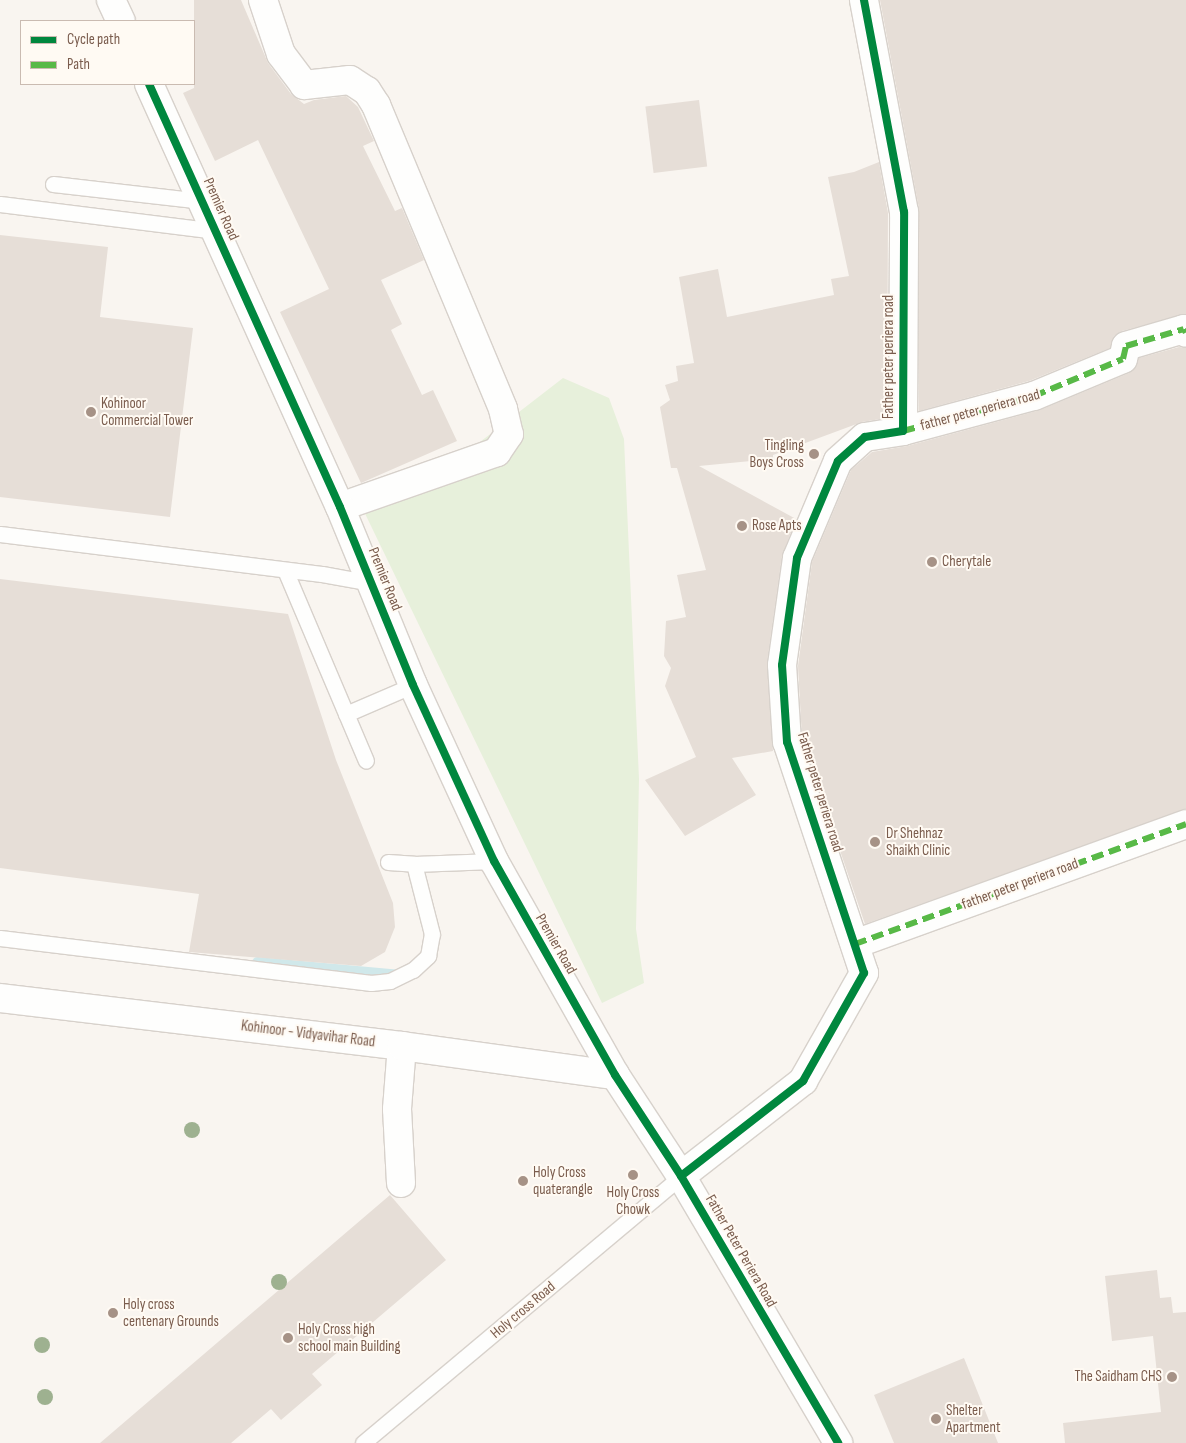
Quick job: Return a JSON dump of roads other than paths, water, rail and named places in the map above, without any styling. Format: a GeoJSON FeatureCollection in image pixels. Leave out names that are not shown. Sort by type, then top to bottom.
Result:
{"type":"FeatureCollection","features":[{"type":"Feature","properties":{"kind":"street"},"geometry":{"type":"LineString","coordinates":[[111,0],[121,20]]}},
{"type":"Feature","properties":{"kind":"street"},"geometry":{"type":"LineString","coordinates":[[263,0],[280,54],[304,85],[350,80],[367,91],[376,105],[503,409],[509,434],[497,452],[340,507]]}},
{"type":"Feature","properties":{"kind":"street","name":"Father peter periera road"},"geometry":{"type":"LineString","coordinates":[[681,1176],[804,1081],[864,973],[788,742],[782,665],[797,558],[838,461],[865,437],[903,431],[904,212],[864,0]]}},
{"type":"Feature","properties":{"kind":"street","name":"Premier Road"},"geometry":{"type":"LineString","coordinates":[[149,85],[340,507],[413,685],[494,861],[615,1076]]}},
{"type":"Feature","properties":{"kind":"street","name":"father peter periera road"},"geometry":{"type":"LineString","coordinates":[[903,431],[1034,396],[1123,359],[1126,346],[1184,329],[1186,333]]}},
{"type":"Feature","properties":{"kind":"street","name":"father peter periera road"},"geometry":{"type":"LineString","coordinates":[[855,944],[1186,824]]}},
{"type":"Feature","properties":{"kind":"street","name":"Kohinoor - Vidyavihar Road"},"geometry":{"type":"LineString","coordinates":[[0,998],[402,1046],[615,1076]]}},
{"type":"Feature","properties":{"kind":"street"},"geometry":{"type":"LineString","coordinates":[[401,1183],[397,1109],[402,1046]]}},
{"type":"Feature","properties":{"kind":"street","name":"Father Peter Periera Road"},"geometry":{"type":"LineString","coordinates":[[615,1076],[681,1176],[838,1443]]}},
{"type":"Feature","properties":{"kind":"lane"},"geometry":{"type":"LineString","coordinates":[[53,184],[202,201]]}},
{"type":"Feature","properties":{"kind":"lane"},"geometry":{"type":"LineString","coordinates":[[0,204],[216,232]]}},
{"type":"Feature","properties":{"kind":"lane"},"geometry":{"type":"LineString","coordinates":[[0,534],[285,570],[372,583]]}},
{"type":"Feature","properties":{"kind":"lane"},"geometry":{"type":"LineString","coordinates":[[285,570],[366,761]]}},
{"type":"Feature","properties":{"kind":"lane"},"geometry":{"type":"LineString","coordinates":[[346,714],[413,685]]}},
{"type":"Feature","properties":{"kind":"lane"},"geometry":{"type":"LineString","coordinates":[[388,862],[414,864],[494,861]]}},
{"type":"Feature","properties":{"kind":"lane"},"geometry":{"type":"LineString","coordinates":[[0,938],[371,983],[390,981],[413,970],[428,956],[432,934],[414,864]]}},
{"type":"Feature","properties":{"kind":"lane","name":"Holy cross Road"},"geometry":{"type":"LineString","coordinates":[[363,1443],[681,1176]]}},
{"type":"Feature","properties":{"kind":"waterway"},"geometry":{"type":"LineString","coordinates":[[257,962],[400,975]]}},
{"type":"Feature","properties":{"kind":"place","name":"Kohinoor Commercial Tower"},"geometry":{"type":"Point","coordinates":[91,412]}},
{"type":"Feature","properties":{"kind":"place","name":"Tingling Boys Cross"},"geometry":{"type":"Point","coordinates":[814,454]}},
{"type":"Feature","properties":{"kind":"place","name":"Rose Apts"},"geometry":{"type":"Point","coordinates":[742,526]}},
{"type":"Feature","properties":{"kind":"place","name":"Cherytale"},"geometry":{"type":"Point","coordinates":[932,562]}},
{"type":"Feature","properties":{"kind":"place","name":"Dr Shehnaz Shaikh Clinic"},"geometry":{"type":"Point","coordinates":[875,842]}},
{"type":"Feature","properties":{"kind":"place","name":"Holy Cross Chowk"},"geometry":{"type":"Point","coordinates":[633,1175]}},
{"type":"Feature","properties":{"kind":"place","name":"Holy Cross quaterangle"},"geometry":{"type":"Point","coordinates":[523,1181]}},
{"type":"Feature","properties":{"kind":"place","name":"Holy cross centenary Grounds"},"geometry":{"type":"Point","coordinates":[113,1313]}},
{"type":"Feature","properties":{"kind":"place","name":"Holy Cross high school main Building"},"geometry":{"type":"Point","coordinates":[288,1338]}},
{"type":"Feature","properties":{"kind":"place","name":"The Saidham CHS"},"geometry":{"type":"Point","coordinates":[1172,1377]}},
{"type":"Feature","properties":{"kind":"place","name":"Shelter Apartment"},"geometry":{"type":"Point","coordinates":[936,1419]}}]}
